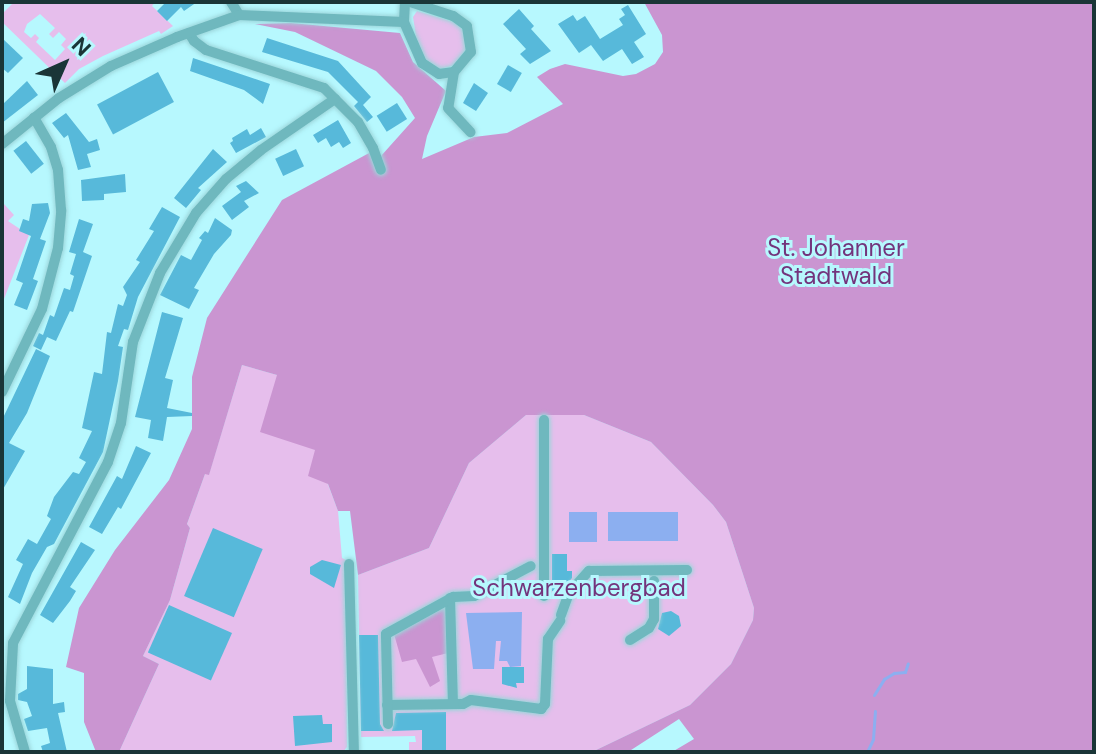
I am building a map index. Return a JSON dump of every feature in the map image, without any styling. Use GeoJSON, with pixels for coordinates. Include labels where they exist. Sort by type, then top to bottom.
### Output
{"type":"FeatureCollection","features":[{"type":"Feature","properties":{"kind":"street"},"geometry":{"type":"LineString","coordinates":[[231,2],[239,15]]}},
{"type":"Feature","properties":{"kind":"street"},"geometry":{"type":"LineString","coordinates":[[454,72],[433,72],[422,63],[404,22],[407,2],[453,16],[467,26],[471,52],[454,72],[448,108],[470,132]]}},
{"type":"Feature","properties":{"kind":"street"},"geometry":{"type":"LineString","coordinates":[[2,144],[77,85],[111,66],[239,15],[404,22]]}},
{"type":"Feature","properties":{"kind":"street"},"geometry":{"type":"LineString","coordinates":[[189,33],[206,50],[312,82],[335,99],[366,134],[381,170]]}},
{"type":"Feature","properties":{"kind":"street"},"geometry":{"type":"LineString","coordinates":[[25,752],[10,701],[13,643],[108,462],[121,423],[133,342],[160,273],[196,213],[226,179],[252,156],[335,99]]}},
{"type":"Feature","properties":{"kind":"street"},"geometry":{"type":"LineString","coordinates":[[2,392],[42,309],[58,248],[61,210],[58,170],[51,147],[34,118]]}},
{"type":"Feature","properties":{"kind":"street"},"geometry":{"type":"LineString","coordinates":[[544,420],[544,596]]}},
{"type":"Feature","properties":{"kind":"street"},"geometry":{"type":"LineString","coordinates":[[349,564],[354,752]]}},
{"type":"Feature","properties":{"kind":"street"},"geometry":{"type":"LineString","coordinates":[[388,724],[386,634],[450,598],[474,596],[531,566]]}},
{"type":"Feature","properties":{"kind":"street"},"geometry":{"type":"LineString","coordinates":[[387,705],[453,704],[471,700],[541,709],[545,704],[548,639],[569,593],[589,571],[687,570]]}},
{"type":"Feature","properties":{"kind":"street"},"geometry":{"type":"LineString","coordinates":[[630,640],[649,628],[654,619],[654,581]]}},
{"type":"Feature","properties":{"kind":"street"},"geometry":{"type":"LineString","coordinates":[[450,598],[453,704]]}},
{"type":"Feature","properties":{"kind":"green space"},"geometry":{"type":"Polygon","coordinates":[[[14,2],[155,2],[152,6],[173,26],[161,34],[159,31],[103,56],[79,69],[65,83],[2,22],[2,14],[14,2]],[[40,14],[27,24],[24,32],[31,38],[35,34],[39,38],[36,42],[55,60],[65,49],[61,45],[66,39],[59,32],[53,38],[49,34],[55,28],[40,14]]]}},
{"type":"Feature","properties":{"kind":"green space","name":"St. Johanner Stadtwald"},"geometry":{"type":"Polygon","coordinates":[[[644,2],[1094,2],[1094,752],[672,752],[694,739],[679,719],[628,752],[592,752],[690,705],[731,664],[753,620],[754,608],[726,522],[713,505],[651,442],[584,415],[526,415],[469,463],[429,548],[358,575],[350,511],[338,511],[328,484],[308,476],[315,450],[260,432],[277,375],[242,365],[209,475],[205,474],[187,524],[190,528],[170,600],[143,656],[159,664],[119,752],[96,752],[84,722],[84,673],[66,667],[79,608],[115,550],[169,480],[192,429],[192,377],[207,318],[282,200],[371,152],[381,156],[415,118],[402,97],[376,71],[295,32],[255,24],[291,23],[400,33],[413,62],[446,91],[427,136],[422,159],[474,137],[507,133],[563,104],[537,77],[550,69],[565,64],[623,76],[636,74],[655,64],[663,52],[662,35],[644,2]]]}},
{"type":"Feature","properties":{"kind":"green space"},"geometry":{"type":"Polygon","coordinates":[[[417,11],[454,22],[464,31],[466,49],[455,65],[440,69],[427,62],[417,43],[413,17],[417,11]]]}},
{"type":"Feature","properties":{"kind":"green space"},"geometry":{"type":"Polygon","coordinates":[[[4,204],[14,215],[8,221],[29,235],[2,304],[4,204]]]}},
{"type":"Feature","properties":{"kind":"green space"},"geometry":{"type":"Polygon","coordinates":[[[242,365],[277,375],[315,450],[338,511],[342,558],[346,560],[347,747],[343,752],[119,752],[159,664],[143,656],[170,600],[190,528],[187,524],[205,474],[209,474],[242,365]]]}},
{"type":"Feature","properties":{"kind":"green space","name":"Schwarzenbergbad"},"geometry":{"type":"Polygon","coordinates":[[[526,415],[584,415],[651,442],[713,505],[726,522],[754,608],[753,620],[731,664],[690,705],[592,752],[409,752],[409,742],[416,742],[415,736],[361,737],[358,575],[429,548],[469,463],[526,415]]]}},
{"type":"Feature","properties":{"kind":"green space"},"geometry":{"type":"Polygon","coordinates":[[[447,606],[448,653],[432,657],[440,681],[430,687],[416,659],[402,662],[394,634],[447,606]]]}},
{"type":"Feature","properties":{"kind":"water"},"geometry":{"type":"Polygon","coordinates":[[[569,512],[597,512],[597,542],[569,542],[569,512]]]}},
{"type":"Feature","properties":{"kind":"water"},"geometry":{"type":"Polygon","coordinates":[[[608,512],[678,512],[678,541],[608,541],[608,512]]]}},
{"type":"Feature","properties":{"kind":"water"},"geometry":{"type":"Polygon","coordinates":[[[522,612],[521,666],[510,667],[507,661],[499,661],[501,641],[496,641],[494,669],[473,669],[466,613],[522,612]]]}},
{"type":"Feature","properties":{"kind":"building"},"geometry":{"type":"Polygon","coordinates":[[[166,2],[197,2],[184,11],[181,7],[167,21],[157,11],[166,2]]]}},
{"type":"Feature","properties":{"kind":"building"},"geometry":{"type":"Polygon","coordinates":[[[628,5],[646,34],[634,42],[644,57],[632,64],[622,49],[603,61],[591,45],[579,53],[558,24],[573,15],[577,21],[585,16],[600,39],[623,25],[619,19],[625,15],[621,9],[628,5]]]}},
{"type":"Feature","properties":{"kind":"building"},"geometry":{"type":"Polygon","coordinates":[[[519,9],[534,26],[531,29],[551,51],[530,64],[520,54],[526,49],[503,24],[519,9]]]}},
{"type":"Feature","properties":{"kind":"building"},"geometry":{"type":"Polygon","coordinates":[[[2,38],[23,58],[8,73],[2,68],[2,38]]]}},
{"type":"Feature","properties":{"kind":"building"},"geometry":{"type":"Polygon","coordinates":[[[267,38],[338,61],[371,97],[363,105],[373,117],[367,122],[354,106],[358,102],[328,72],[262,52],[267,38]]]}},
{"type":"Feature","properties":{"kind":"building"},"geometry":{"type":"Polygon","coordinates":[[[193,58],[270,84],[263,104],[244,90],[190,71],[193,58]]]}},
{"type":"Feature","properties":{"kind":"building"},"geometry":{"type":"Polygon","coordinates":[[[508,65],[522,73],[511,92],[497,84],[508,65]]]}},
{"type":"Feature","properties":{"kind":"building"},"geometry":{"type":"Polygon","coordinates":[[[158,72],[174,102],[113,134],[97,104],[158,72]]]}},
{"type":"Feature","properties":{"kind":"building"},"geometry":{"type":"Polygon","coordinates":[[[27,81],[38,95],[2,123],[2,105],[27,81]]]}},
{"type":"Feature","properties":{"kind":"building"},"geometry":{"type":"Polygon","coordinates":[[[474,83],[488,93],[476,111],[463,103],[474,83]]]}},
{"type":"Feature","properties":{"kind":"building"},"geometry":{"type":"Polygon","coordinates":[[[397,103],[407,119],[387,132],[377,116],[397,103]]]}},
{"type":"Feature","properties":{"kind":"building"},"geometry":{"type":"Polygon","coordinates":[[[66,113],[89,142],[97,139],[100,150],[87,154],[91,167],[78,170],[68,135],[64,138],[52,123],[66,113]]]}},
{"type":"Feature","properties":{"kind":"building"},"geometry":{"type":"Polygon","coordinates":[[[338,120],[351,143],[343,148],[339,142],[331,147],[326,138],[318,143],[313,135],[338,120]]]}},
{"type":"Feature","properties":{"kind":"building"},"geometry":{"type":"Polygon","coordinates":[[[261,128],[266,137],[236,153],[230,143],[232,138],[247,129],[250,135],[261,128]]]}},
{"type":"Feature","properties":{"kind":"building"},"geometry":{"type":"Polygon","coordinates":[[[26,141],[44,164],[31,174],[13,151],[26,141]]]}},
{"type":"Feature","properties":{"kind":"building"},"geometry":{"type":"Polygon","coordinates":[[[213,149],[227,162],[198,188],[201,190],[186,208],[174,198],[213,149]]]}},
{"type":"Feature","properties":{"kind":"building"},"geometry":{"type":"Polygon","coordinates":[[[296,149],[304,166],[283,176],[275,159],[296,149]]]}},
{"type":"Feature","properties":{"kind":"building"},"geometry":{"type":"Polygon","coordinates":[[[125,174],[126,192],[104,194],[104,200],[82,201],[81,180],[125,174]]]}},
{"type":"Feature","properties":{"kind":"building"},"geometry":{"type":"Polygon","coordinates":[[[246,181],[259,193],[244,201],[249,207],[232,220],[222,206],[241,192],[236,186],[246,181]]]}},
{"type":"Feature","properties":{"kind":"building"},"geometry":{"type":"Polygon","coordinates":[[[48,203],[50,213],[40,239],[46,241],[33,279],[38,281],[27,310],[14,305],[23,283],[16,280],[31,236],[19,231],[23,219],[29,221],[32,204],[48,203]]]}},
{"type":"Feature","properties":{"kind":"building"},"geometry":{"type":"Polygon","coordinates":[[[162,207],[180,217],[138,297],[128,330],[124,329],[118,346],[123,347],[103,452],[54,544],[47,547],[32,573],[20,604],[8,597],[23,564],[16,560],[28,539],[37,544],[51,519],[47,516],[54,497],[73,472],[79,474],[86,462],[79,458],[92,431],[82,428],[94,372],[102,374],[107,332],[111,333],[118,304],[123,306],[127,295],[123,287],[140,262],[136,260],[154,231],[149,229],[162,207]]]}},
{"type":"Feature","properties":{"kind":"building"},"geometry":{"type":"Polygon","coordinates":[[[215,218],[232,230],[231,235],[214,254],[194,288],[199,290],[189,309],[160,295],[181,255],[191,260],[202,240],[199,238],[205,231],[208,233],[215,218]]]}},
{"type":"Feature","properties":{"kind":"building"},"geometry":{"type":"Polygon","coordinates":[[[79,219],[93,224],[83,252],[92,256],[73,312],[70,311],[56,341],[47,337],[41,350],[33,346],[39,333],[43,335],[50,315],[54,317],[64,288],[70,290],[74,276],[70,274],[76,254],[69,252],[79,219]]]}},
{"type":"Feature","properties":{"kind":"building"},"geometry":{"type":"Polygon","coordinates":[[[162,312],[183,318],[165,378],[173,380],[167,408],[192,413],[192,416],[167,417],[163,441],[148,438],[151,420],[135,417],[162,312]]]}},
{"type":"Feature","properties":{"kind":"building"},"geometry":{"type":"Polygon","coordinates":[[[36,349],[50,356],[27,413],[9,443],[25,451],[2,491],[2,420],[36,349]]]}},
{"type":"Feature","properties":{"kind":"building"},"geometry":{"type":"Polygon","coordinates":[[[136,446],[151,453],[121,509],[118,507],[102,534],[89,527],[117,476],[122,479],[136,446]]]}},
{"type":"Feature","properties":{"kind":"building"},"geometry":{"type":"Polygon","coordinates":[[[213,528],[263,549],[234,617],[184,596],[213,528]]]}},
{"type":"Feature","properties":{"kind":"building"},"geometry":{"type":"Polygon","coordinates":[[[81,542],[95,550],[70,587],[76,591],[53,623],[40,615],[81,542]]]}},
{"type":"Feature","properties":{"kind":"building"},"geometry":{"type":"Polygon","coordinates":[[[552,554],[567,554],[567,571],[572,571],[572,578],[561,591],[552,591],[552,554]]]}},
{"type":"Feature","properties":{"kind":"building"},"geometry":{"type":"Polygon","coordinates":[[[322,560],[341,565],[334,588],[310,574],[310,567],[322,560]]]}},
{"type":"Feature","properties":{"kind":"building"},"geometry":{"type":"Polygon","coordinates":[[[169,605],[232,633],[211,681],[148,653],[169,605]]]}},
{"type":"Feature","properties":{"kind":"building"},"geometry":{"type":"Polygon","coordinates":[[[671,611],[679,616],[681,626],[669,636],[658,629],[662,613],[671,611]]]}},
{"type":"Feature","properties":{"kind":"building"},"geometry":{"type":"Polygon","coordinates":[[[359,635],[378,635],[380,724],[384,731],[361,731],[359,635]]]}},
{"type":"Feature","properties":{"kind":"building"},"geometry":{"type":"Polygon","coordinates":[[[27,666],[53,669],[53,704],[64,702],[65,712],[58,713],[67,752],[43,752],[41,746],[50,743],[47,728],[28,731],[24,719],[32,716],[27,702],[18,700],[18,694],[27,689],[27,666]]]}},
{"type":"Feature","properties":{"kind":"building"},"geometry":{"type":"Polygon","coordinates":[[[502,667],[524,667],[524,683],[516,683],[517,688],[502,684],[502,667]]]}},
{"type":"Feature","properties":{"kind":"building"},"geometry":{"type":"Polygon","coordinates":[[[446,712],[446,752],[422,752],[422,730],[392,731],[396,713],[446,712]]]}},
{"type":"Feature","properties":{"kind":"building"},"geometry":{"type":"Polygon","coordinates":[[[322,715],[323,724],[332,724],[332,742],[295,746],[293,716],[322,715]]]}},
{"type":"Feature","properties":{"kind":"waterway"},"geometry":{"type":"LineString","coordinates":[[874,695],[884,679],[894,673],[905,672],[908,663]]}},
{"type":"Feature","properties":{"kind":"waterway"},"geometry":{"type":"LineString","coordinates":[[867,752],[873,739],[875,711]]}}]}
